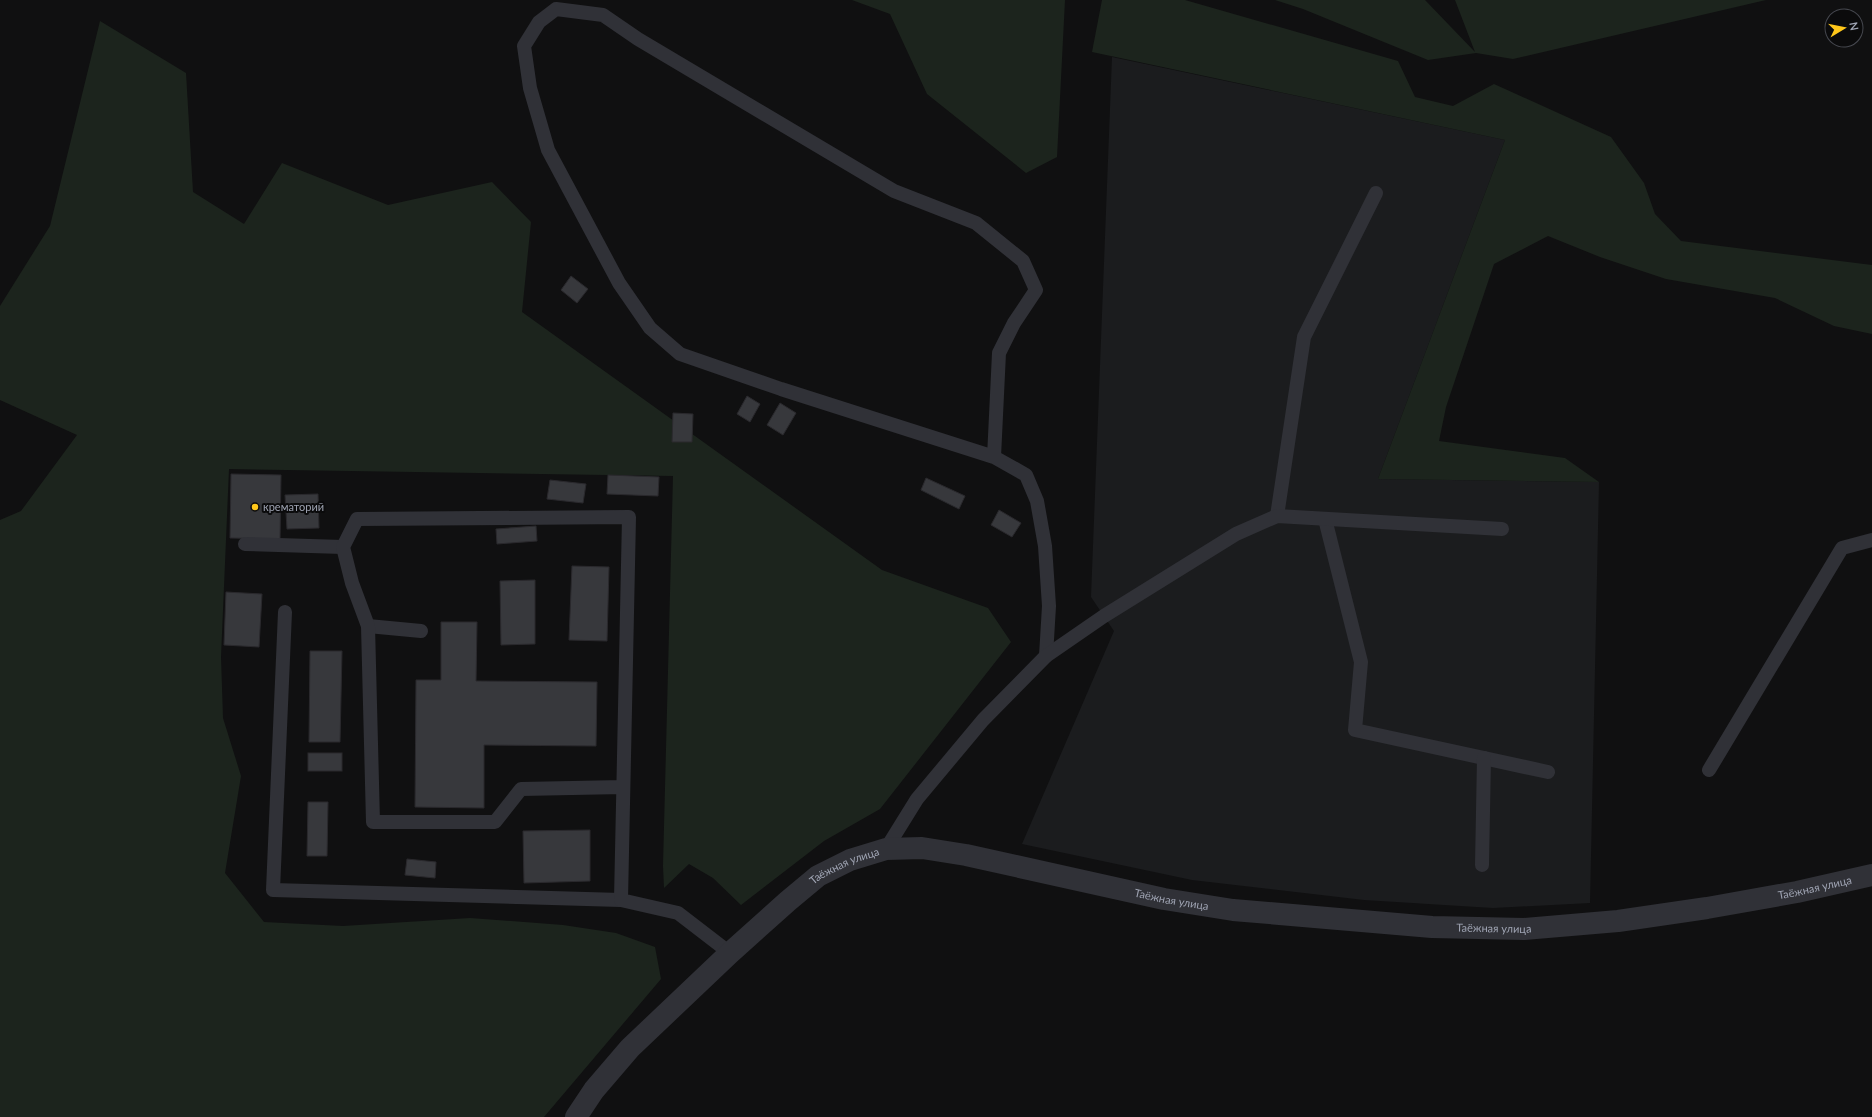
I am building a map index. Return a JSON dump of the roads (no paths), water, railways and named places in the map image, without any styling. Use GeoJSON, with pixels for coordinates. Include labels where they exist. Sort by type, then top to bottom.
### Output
{"type":"FeatureCollection","features":[{"type":"Feature","properties":{"kind":"street","name":"Таёжная улица"},"geometry":{"type":"LineString","coordinates":[[576,1117],[594,1090],[630,1048],[730,953],[818,876],[850,860],[886,849],[922,848],[966,855],[1164,899],[1233,910],[1432,927],[1524,928],[1618,921],[1707,908],[1790,893],[1872,875]]}},
{"type":"Feature","properties":{"kind":"lane"},"geometry":{"type":"LineString","coordinates":[[994,457],[999,353],[1014,323],[1036,290],[1023,261],[976,223],[894,190],[638,39],[602,15],[556,10],[539,22],[524,46],[530,88],[548,150],[619,283],[650,328],[680,354],[781,389],[994,457],[1026,475],[1037,501],[1045,546],[1049,606],[1046,656]]}},
{"type":"Feature","properties":{"kind":"lane"},"geometry":{"type":"LineString","coordinates":[[1278,516],[1304,337],[1376,194]]}},
{"type":"Feature","properties":{"kind":"lane"},"geometry":{"type":"LineString","coordinates":[[886,849],[917,799],[983,720],[1046,656],[1104,616],[1236,534],[1278,516],[1502,529]]}},
{"type":"Feature","properties":{"kind":"lane"},"geometry":{"type":"LineString","coordinates":[[621,900],[629,517],[357,519],[344,547],[352,583],[368,626],[373,822],[495,822],[521,789],[623,787]]}},
{"type":"Feature","properties":{"kind":"lane"},"geometry":{"type":"LineString","coordinates":[[1325,519],[1361,662],[1355,730],[1548,772]]}},
{"type":"Feature","properties":{"kind":"lane"},"geometry":{"type":"LineString","coordinates":[[1709,770],[1842,548],[1872,540]]}},
{"type":"Feature","properties":{"kind":"lane"},"geometry":{"type":"LineString","coordinates":[[245,544],[344,547]]}},
{"type":"Feature","properties":{"kind":"lane"},"geometry":{"type":"LineString","coordinates":[[285,612],[273,890],[621,900],[678,913],[730,953]]}},
{"type":"Feature","properties":{"kind":"lane"},"geometry":{"type":"LineString","coordinates":[[368,626],[421,631]]}},
{"type":"Feature","properties":{"kind":"lane"},"geometry":{"type":"LineString","coordinates":[[1482,865],[1484,758]]}},
{"type":"Feature","properties":{"kind":"place","name":"крематорий"},"geometry":{"type":"Point","coordinates":[255,507]}}]}
